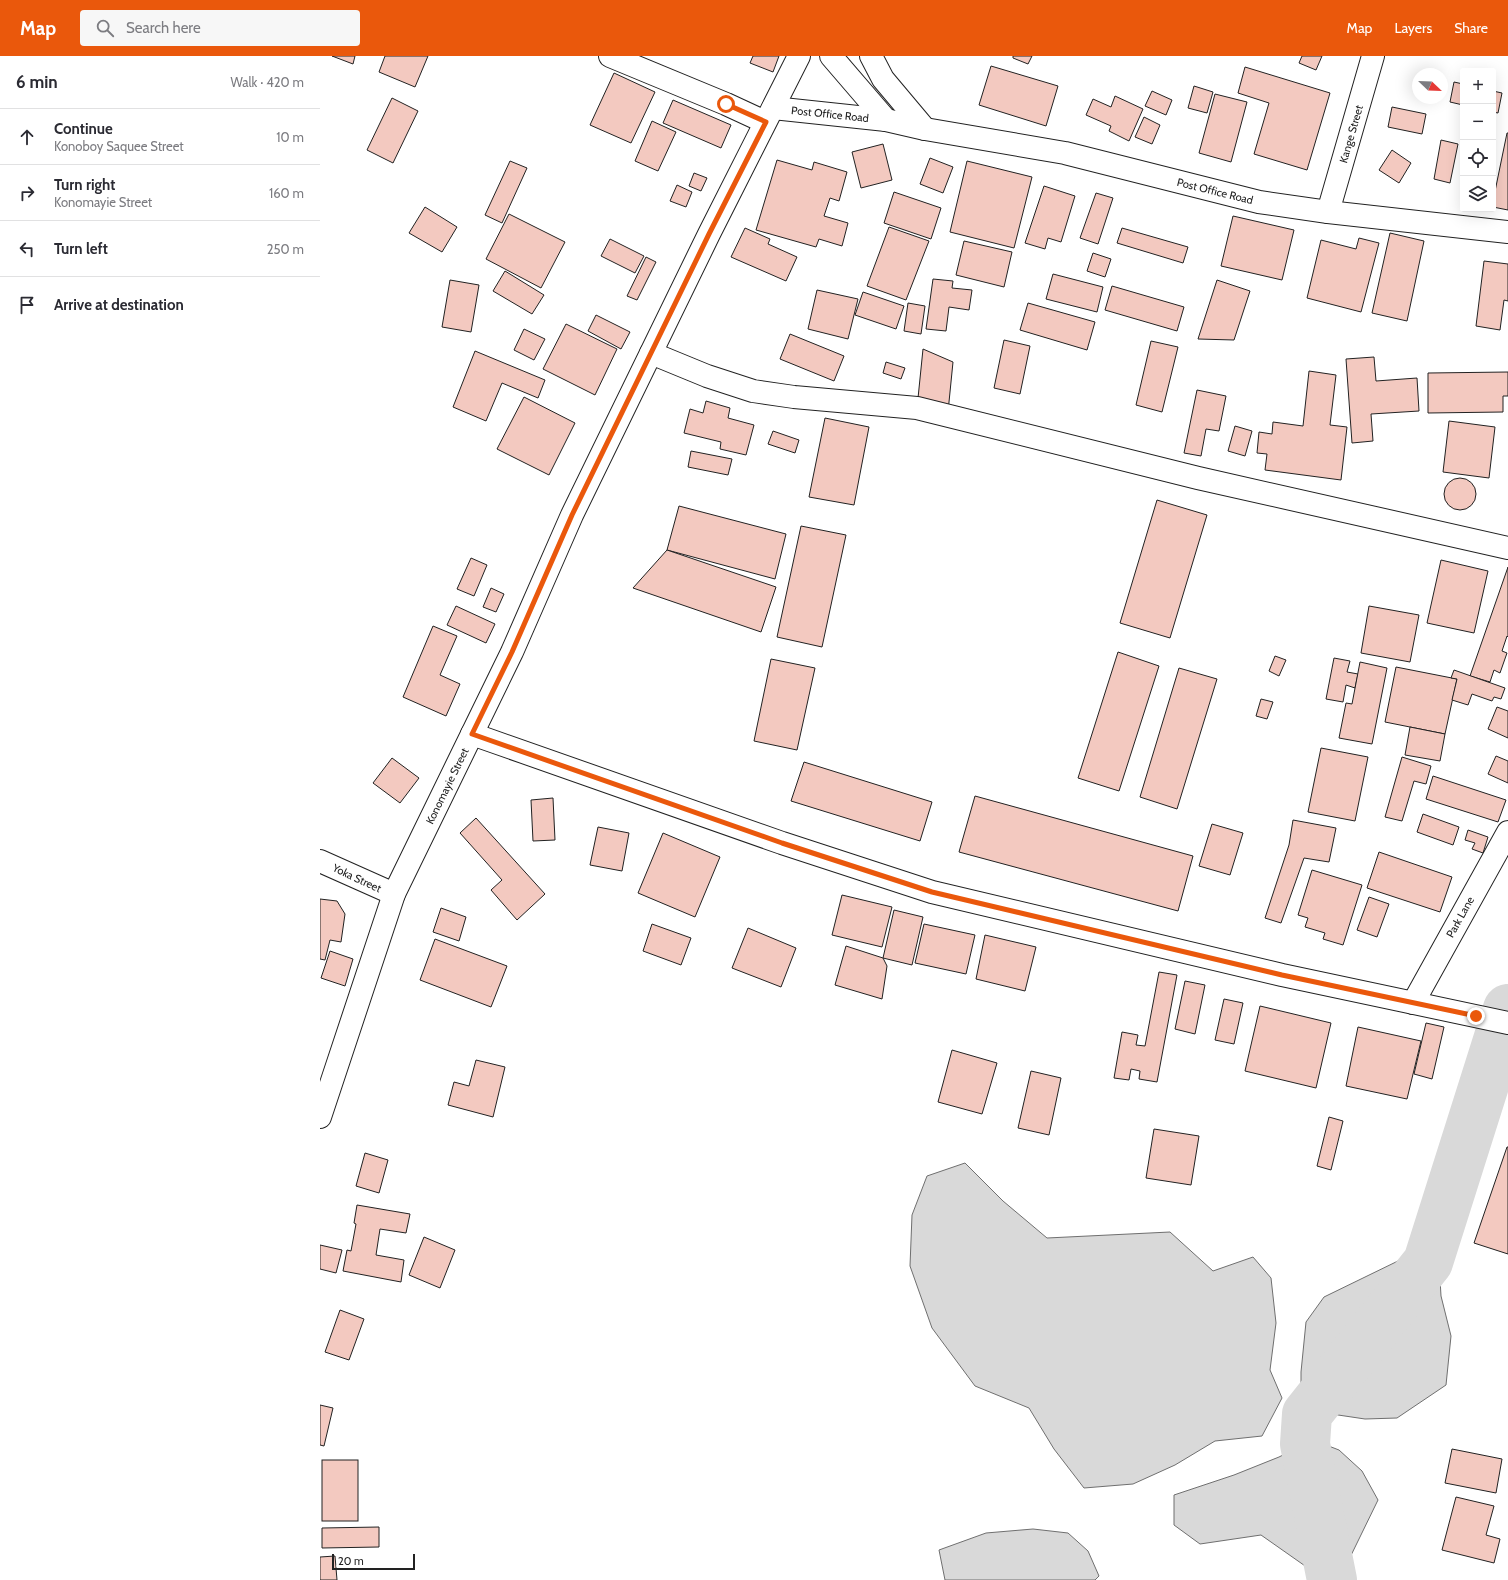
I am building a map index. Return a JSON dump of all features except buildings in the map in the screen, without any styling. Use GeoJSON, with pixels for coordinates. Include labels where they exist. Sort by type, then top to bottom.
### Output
{"type":"FeatureCollection","features":[{"type":"Feature","properties":{"kind":"street","name":"Post Office Road"},"geometry":{"type":"LineString","coordinates":[[610,56],[726,104],[769,115],[886,120],[925,129],[1065,153],[1259,202],[1328,212],[1508,232]]}},
{"type":"Feature","properties":{"kind":"street","name":"Konomayie Street"},"geometry":{"type":"LineString","coordinates":[[320,1117],[394,894],[512,652],[572,515],[709,234],[799,56]]}},
{"type":"Feature","properties":{"kind":"street","name":"Post Office Road"},"geometry":{"type":"LineString","coordinates":[[831,56],[886,120]]}},
{"type":"Feature","properties":{"kind":"street"},"geometry":{"type":"LineString","coordinates":[[871,56],[883,79],[925,129]]}},
{"type":"Feature","properties":{"kind":"street","name":"Kange Street"},"geometry":{"type":"LineString","coordinates":[[1328,212],[1373,56]]}},
{"type":"Feature","properties":{"kind":"street"},"geometry":{"type":"LineString","coordinates":[[652,353],[707,376],[753,391],[916,408],[1198,478],[1508,548]]}},
{"type":"Feature","properties":{"kind":"street"},"geometry":{"type":"LineString","coordinates":[[472,734],[782,843],[932,892],[1282,975],[1508,1023]]}},
{"type":"Feature","properties":{"kind":"street","name":"Park Lane"},"geometry":{"type":"LineString","coordinates":[[1413,1003],[1508,832]]}},
{"type":"Feature","properties":{"kind":"street","name":"Yoka Street"},"geometry":{"type":"LineString","coordinates":[[320,861],[394,894]]}},
{"type":"Feature","properties":{"kind":"shaded area"},"geometry":{"type":"Polygon","coordinates":[[[965,1163],[1003,1201],[1047,1238],[1170,1232],[1213,1271],[1253,1257],[1271,1278],[1276,1323],[1270,1370],[1282,1398],[1262,1436],[1215,1441],[1175,1465],[1133,1484],[1084,1488],[1054,1449],[1029,1408],[975,1386],[932,1328],[910,1266],[912,1215],[927,1176],[965,1163]]]}},
{"type":"Feature","properties":{"kind":"shaded area"},"geometry":{"type":"Polygon","coordinates":[[[1400,1260],[1439,1262],[1441,1296],[1451,1336],[1446,1385],[1397,1418],[1365,1419],[1318,1412],[1301,1415],[1301,1372],[1306,1322],[1324,1297],[1400,1260]]]}},
{"type":"Feature","properties":{"kind":"shaded area"},"geometry":{"type":"Polygon","coordinates":[[[1313,1440],[1339,1450],[1362,1471],[1378,1500],[1339,1580],[1322,1580],[1308,1568],[1261,1535],[1200,1544],[1174,1525],[1174,1495],[1234,1475],[1279,1457],[1313,1440]]]}},
{"type":"Feature","properties":{"kind":"shaded area"},"geometry":{"type":"Polygon","coordinates":[[[1033,1529],[1068,1533],[1088,1551],[1099,1576],[1095,1580],[945,1580],[939,1550],[986,1533],[1033,1529]]]}},
{"type":"Feature","properties":{"kind":"waterway"},"geometry":{"type":"LineString","coordinates":[[1332,1580],[1305,1444],[1307,1414],[1428,1262],[1508,1009]]}},
{"type":"Feature","properties":{"kind":"route"},"geometry":{"type":"LineString","coordinates":[[726,104],[766,122],[709,234],[572,515],[512,652],[472,734],[782,843],[932,892],[1282,975],[1476,1016]]}}]}
